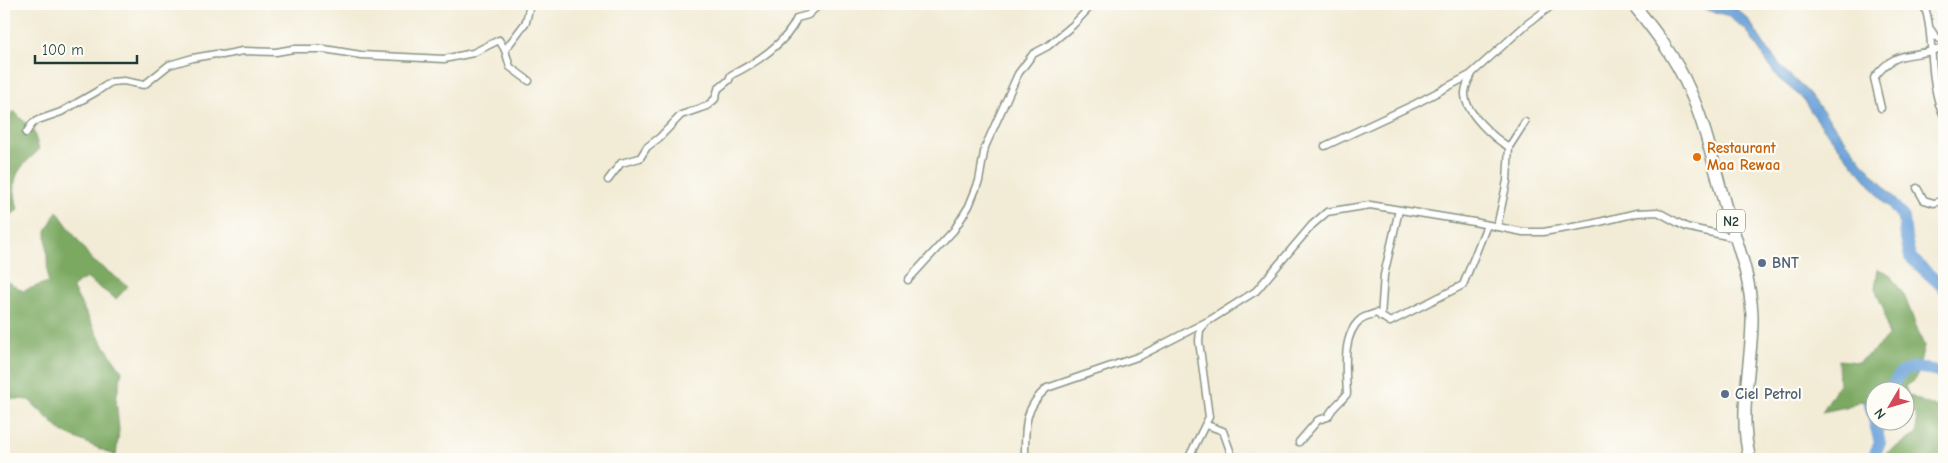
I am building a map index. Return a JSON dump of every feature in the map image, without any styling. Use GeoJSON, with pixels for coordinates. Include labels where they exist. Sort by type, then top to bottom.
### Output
{"type":"FeatureCollection","features":[{"type":"Feature","properties":{"kind":"highway","name":"N2"},"geometry":{"type":"LineString","coordinates":[[1633,4],[1659,36],[1674,59],[1690,90],[1745,264],[1751,297],[1745,420],[1750,459]]}},
{"type":"Feature","properties":{"kind":"street"},"geometry":{"type":"LineString","coordinates":[[505,50],[526,22],[530,4]]}},
{"type":"Feature","properties":{"kind":"street"},"geometry":{"type":"LineString","coordinates":[[608,180],[621,163],[640,158],[647,147],[659,138],[681,115],[707,106],[715,99],[718,89],[729,80],[731,75],[754,64],[792,29],[797,18],[808,15],[820,4]]}},
{"type":"Feature","properties":{"kind":"street"},"geometry":{"type":"LineString","coordinates":[[908,280],[954,230],[969,206],[979,181],[985,147],[1018,74],[1033,54],[1048,46],[1073,25],[1090,7],[1097,4]]}},
{"type":"Feature","properties":{"kind":"street"},"geometry":{"type":"LineString","coordinates":[[1325,146],[1415,104],[1472,73],[1527,24],[1554,4]]}},
{"type":"Feature","properties":{"kind":"street"},"geometry":{"type":"LineString","coordinates":[[1924,4],[1929,17],[1931,52],[1939,105],[1944,116]]}},
{"type":"Feature","properties":{"kind":"street"},"geometry":{"type":"LineString","coordinates":[[1930,29],[1935,36],[1944,42]]}},
{"type":"Feature","properties":{"kind":"street"},"geometry":{"type":"LineString","coordinates":[[26,133],[32,124],[38,120],[61,112],[111,82],[124,81],[144,85],[169,65],[193,58],[243,51],[276,52],[293,49],[324,49],[361,56],[444,59],[473,53],[498,40],[505,50],[510,67],[529,81]]}},
{"type":"Feature","properties":{"kind":"street"},"geometry":{"type":"LineString","coordinates":[[1881,108],[1874,78],[1883,66],[1899,56],[1931,52],[1944,47]]}},
{"type":"Feature","properties":{"kind":"street"},"geometry":{"type":"LineString","coordinates":[[1472,73],[1464,95],[1468,105],[1494,138],[1509,148]]}},
{"type":"Feature","properties":{"kind":"street"},"geometry":{"type":"LineString","coordinates":[[1939,105],[1944,92]]}},
{"type":"Feature","properties":{"kind":"street"},"geometry":{"type":"LineString","coordinates":[[1497,227],[1507,181],[1509,148],[1526,122]]}},
{"type":"Feature","properties":{"kind":"street"},"geometry":{"type":"LineString","coordinates":[[1917,188],[1924,200],[1934,203],[1944,200]]}},
{"type":"Feature","properties":{"kind":"street"},"geometry":{"type":"LineString","coordinates":[[1025,455],[1025,431],[1028,412],[1036,398],[1047,388],[1140,356],[1210,320],[1256,290],[1312,226],[1327,212],[1370,205],[1487,224],[1522,232],[1543,232],[1637,214],[1658,212],[1686,227],[1736,238]]}},
{"type":"Feature","properties":{"kind":"street"},"geometry":{"type":"LineString","coordinates":[[1381,316],[1384,275],[1399,210]]}},
{"type":"Feature","properties":{"kind":"street"},"geometry":{"type":"LineString","coordinates":[[1299,442],[1318,420],[1328,417],[1331,408],[1340,403],[1347,394],[1346,351],[1352,330],[1362,319],[1376,313],[1390,322],[1463,285],[1487,224]]}},
{"type":"Feature","properties":{"kind":"street"},"geometry":{"type":"LineString","coordinates":[[1188,459],[1209,417],[1199,341],[1200,330],[1210,320]]}},
{"type":"Feature","properties":{"kind":"street"},"geometry":{"type":"LineString","coordinates":[[1207,424],[1222,431],[1233,459]]}},
{"type":"Feature","properties":{"kind":"green space"},"geometry":{"type":"Polygon","coordinates":[[[14,111],[34,132],[39,150],[24,164],[16,176],[15,190],[18,210],[4,220],[4,121],[14,111]]]}},
{"type":"Feature","properties":{"kind":"green space"},"geometry":{"type":"Polygon","coordinates":[[[57,211],[92,260],[128,286],[116,299],[86,278],[72,287],[101,341],[122,371],[116,399],[119,430],[116,456],[62,432],[29,400],[4,398],[4,280],[23,291],[48,282],[46,231],[57,211]]]}},
{"type":"Feature","properties":{"kind":"green space"},"geometry":{"type":"Polygon","coordinates":[[[1878,269],[1889,274],[1904,295],[1924,346],[1916,379],[1866,380],[1866,403],[1860,401],[1846,407],[1822,412],[1839,384],[1838,360],[1858,362],[1873,351],[1888,336],[1884,310],[1875,289],[1878,269]]]}},
{"type":"Feature","properties":{"kind":"green space"},"geometry":{"type":"Polygon","coordinates":[[[1916,399],[1944,411],[1944,459],[1880,459],[1883,455],[1917,434],[1916,399]]]}},
{"type":"Feature","properties":{"kind":"water"},"geometry":{"type":"Polygon","coordinates":[[[1691,4],[1731,4],[1748,19],[1768,50],[1786,72],[1807,91],[1861,160],[1895,199],[1909,220],[1898,223],[1897,213],[1884,203],[1823,128],[1801,97],[1777,77],[1746,30],[1726,15],[1695,7],[1691,4]]]}},
{"type":"Feature","properties":{"kind":"waterway"},"geometry":{"type":"LineString","coordinates":[[1895,207],[1904,218],[1910,257],[1944,288]]}},
{"type":"Feature","properties":{"kind":"waterway"},"geometry":{"type":"LineString","coordinates":[[1896,380],[1904,371],[1914,368],[1944,373]]}},
{"type":"Feature","properties":{"kind":"waterway"},"geometry":{"type":"LineString","coordinates":[[1872,459],[1880,443],[1877,430]]}},
{"type":"Feature","properties":{"kind":"place","name":"Restaurant Maa Rewaa"},"geometry":{"type":"Point","coordinates":[1697,157]}},
{"type":"Feature","properties":{"kind":"place","name":"BNT"},"geometry":{"type":"Point","coordinates":[1762,263]}},
{"type":"Feature","properties":{"kind":"place","name":"Ciel Petrol"},"geometry":{"type":"Point","coordinates":[1725,394]}}]}
